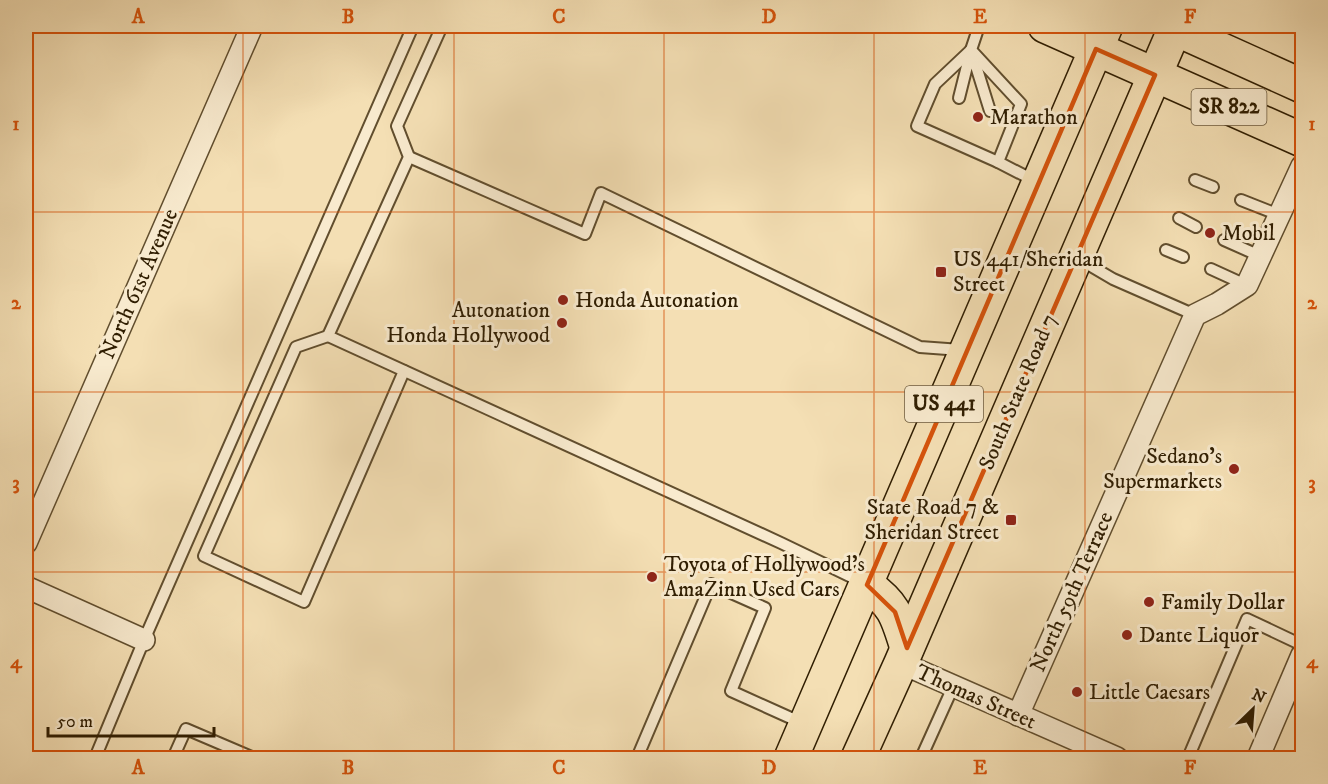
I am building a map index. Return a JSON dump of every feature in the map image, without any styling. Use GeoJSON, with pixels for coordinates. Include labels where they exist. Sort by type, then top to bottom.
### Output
{"type":"FeatureCollection","features":[{"type":"Feature","properties":{"kind":"main road"},"geometry":{"type":"LineString","coordinates":[[1045,26],[1101,37]]}},
{"type":"Feature","properties":{"kind":"main road","name":"SR 822"},"geometry":{"type":"LineString","coordinates":[[1173,26],[1302,86]]}},
{"type":"Feature","properties":{"kind":"main road","name":"South State Road 7"},"geometry":{"type":"LineString","coordinates":[[858,759],[1155,75],[1173,26]]}},
{"type":"Feature","properties":{"kind":"main road","name":"SR 822"},"geometry":{"type":"LineString","coordinates":[[1101,37],[1155,75],[1302,140]]}},
{"type":"Feature","properties":{"kind":"main road","name":"US 441"},"geometry":{"type":"LineString","coordinates":[[791,759],[1101,37]]}},
{"type":"Feature","properties":{"kind":"main road"},"geometry":{"type":"LineString","coordinates":[[867,585],[884,597],[895,612],[904,656]]}},
{"type":"Feature","properties":{"kind":"street","name":"North 61st Avenue"},"geometry":{"type":"LineString","coordinates":[[26,543],[252,26]]}},
{"type":"Feature","properties":{"kind":"street"},"geometry":{"type":"LineString","coordinates":[[1196,315],[1247,285],[1302,166]]}},
{"type":"Feature","properties":{"kind":"street","name":"North 59th Terrace"},"geometry":{"type":"LineString","coordinates":[[1018,715],[1196,315]]}},
{"type":"Feature","properties":{"kind":"street"},"geometry":{"type":"LineString","coordinates":[[26,587],[144,640]]}},
{"type":"Feature","properties":{"kind":"street"},"geometry":{"type":"LineString","coordinates":[[1258,759],[1302,655]]}},
{"type":"Feature","properties":{"kind":"street","name":"Thomas Street"},"geometry":{"type":"LineString","coordinates":[[904,656],[953,687],[1117,759]]}},
{"type":"Feature","properties":{"kind":"lane"},"geometry":{"type":"LineString","coordinates":[[95,759],[144,640],[413,26]]}},
{"type":"Feature","properties":{"kind":"lane"},"geometry":{"type":"LineString","coordinates":[[442,26],[397,126],[409,157],[585,234],[601,193],[920,347],[967,351]]}},
{"type":"Feature","properties":{"kind":"lane"},"geometry":{"type":"LineString","coordinates":[[959,98],[979,26]]}},
{"type":"Feature","properties":{"kind":"lane"},"geometry":{"type":"LineString","coordinates":[[972,50],[990,111]]}},
{"type":"Feature","properties":{"kind":"lane"},"geometry":{"type":"LineString","coordinates":[[972,50],[935,84],[918,126],[945,133],[978,147],[998,162],[1038,183]]}},
{"type":"Feature","properties":{"kind":"lane"},"geometry":{"type":"LineString","coordinates":[[972,50],[1021,104],[998,162]]}},
{"type":"Feature","properties":{"kind":"lane"},"geometry":{"type":"LineString","coordinates":[[328,336],[409,157]]}},
{"type":"Feature","properties":{"kind":"lane"},"geometry":{"type":"LineString","coordinates":[[1195,180],[1213,187]]}},
{"type":"Feature","properties":{"kind":"lane"},"geometry":{"type":"LineString","coordinates":[[1241,200],[1279,215]]}},
{"type":"Feature","properties":{"kind":"lane"},"geometry":{"type":"LineString","coordinates":[[1179,218],[1196,227]]}},
{"type":"Feature","properties":{"kind":"lane"},"geometry":{"type":"LineString","coordinates":[[1224,240],[1260,256]]}},
{"type":"Feature","properties":{"kind":"lane"},"geometry":{"type":"LineString","coordinates":[[1166,250],[1183,257]]}},
{"type":"Feature","properties":{"kind":"lane"},"geometry":{"type":"LineString","coordinates":[[1076,257],[1113,279],[1196,315]]}},
{"type":"Feature","properties":{"kind":"lane"},"geometry":{"type":"LineString","coordinates":[[1211,269],[1247,285]]}},
{"type":"Feature","properties":{"kind":"lane"},"geometry":{"type":"LineString","coordinates":[[404,371],[304,602],[204,556],[296,347],[328,336],[781,543],[867,585]]}},
{"type":"Feature","properties":{"kind":"lane"},"geometry":{"type":"LineString","coordinates":[[637,759],[711,584],[765,608],[731,691],[806,725]]}},
{"type":"Feature","properties":{"kind":"lane"},"geometry":{"type":"LineString","coordinates":[[1188,759],[1247,619],[1302,645]]}},
{"type":"Feature","properties":{"kind":"lane"},"geometry":{"type":"LineString","coordinates":[[921,759],[953,687]]}},
{"type":"Feature","properties":{"kind":"lane"},"geometry":{"type":"LineString","coordinates":[[173,759],[186,729],[254,759]]}},
{"type":"Feature","properties":{"kind":"highlighted area"},"geometry":{"type":"Polygon","coordinates":[[[1096,49],[1155,75],[907,648],[895,612],[867,585],[1096,49]]]}},
{"type":"Feature","properties":{"kind":"place","name":"Marathon"},"geometry":{"type":"Point","coordinates":[978,117]}},
{"type":"Feature","properties":{"kind":"place","name":"Mobil"},"geometry":{"type":"Point","coordinates":[1210,233]}},
{"type":"Feature","properties":{"kind":"place","name":"US 441/Sheridan Street"},"geometry":{"type":"Point","coordinates":[941,272]}},
{"type":"Feature","properties":{"kind":"place","name":"Honda Autonation"},"geometry":{"type":"Point","coordinates":[563,300]}},
{"type":"Feature","properties":{"kind":"place","name":"Autonation Honda Hollywood"},"geometry":{"type":"Point","coordinates":[562,323]}},
{"type":"Feature","properties":{"kind":"place","name":"Sedano's Supermarkets"},"geometry":{"type":"Point","coordinates":[1234,469]}},
{"type":"Feature","properties":{"kind":"place","name":"State Road 7 & Sheridan Street"},"geometry":{"type":"Point","coordinates":[1011,520]}},
{"type":"Feature","properties":{"kind":"place","name":"Toyota of Hollywood's AmaZinn Used Cars"},"geometry":{"type":"Point","coordinates":[652,577]}},
{"type":"Feature","properties":{"kind":"place","name":"Family Dollar"},"geometry":{"type":"Point","coordinates":[1149,602]}},
{"type":"Feature","properties":{"kind":"place","name":"Dante Liquor"},"geometry":{"type":"Point","coordinates":[1127,635]}},
{"type":"Feature","properties":{"kind":"place","name":"Little Caesars"},"geometry":{"type":"Point","coordinates":[1077,692]}}]}
